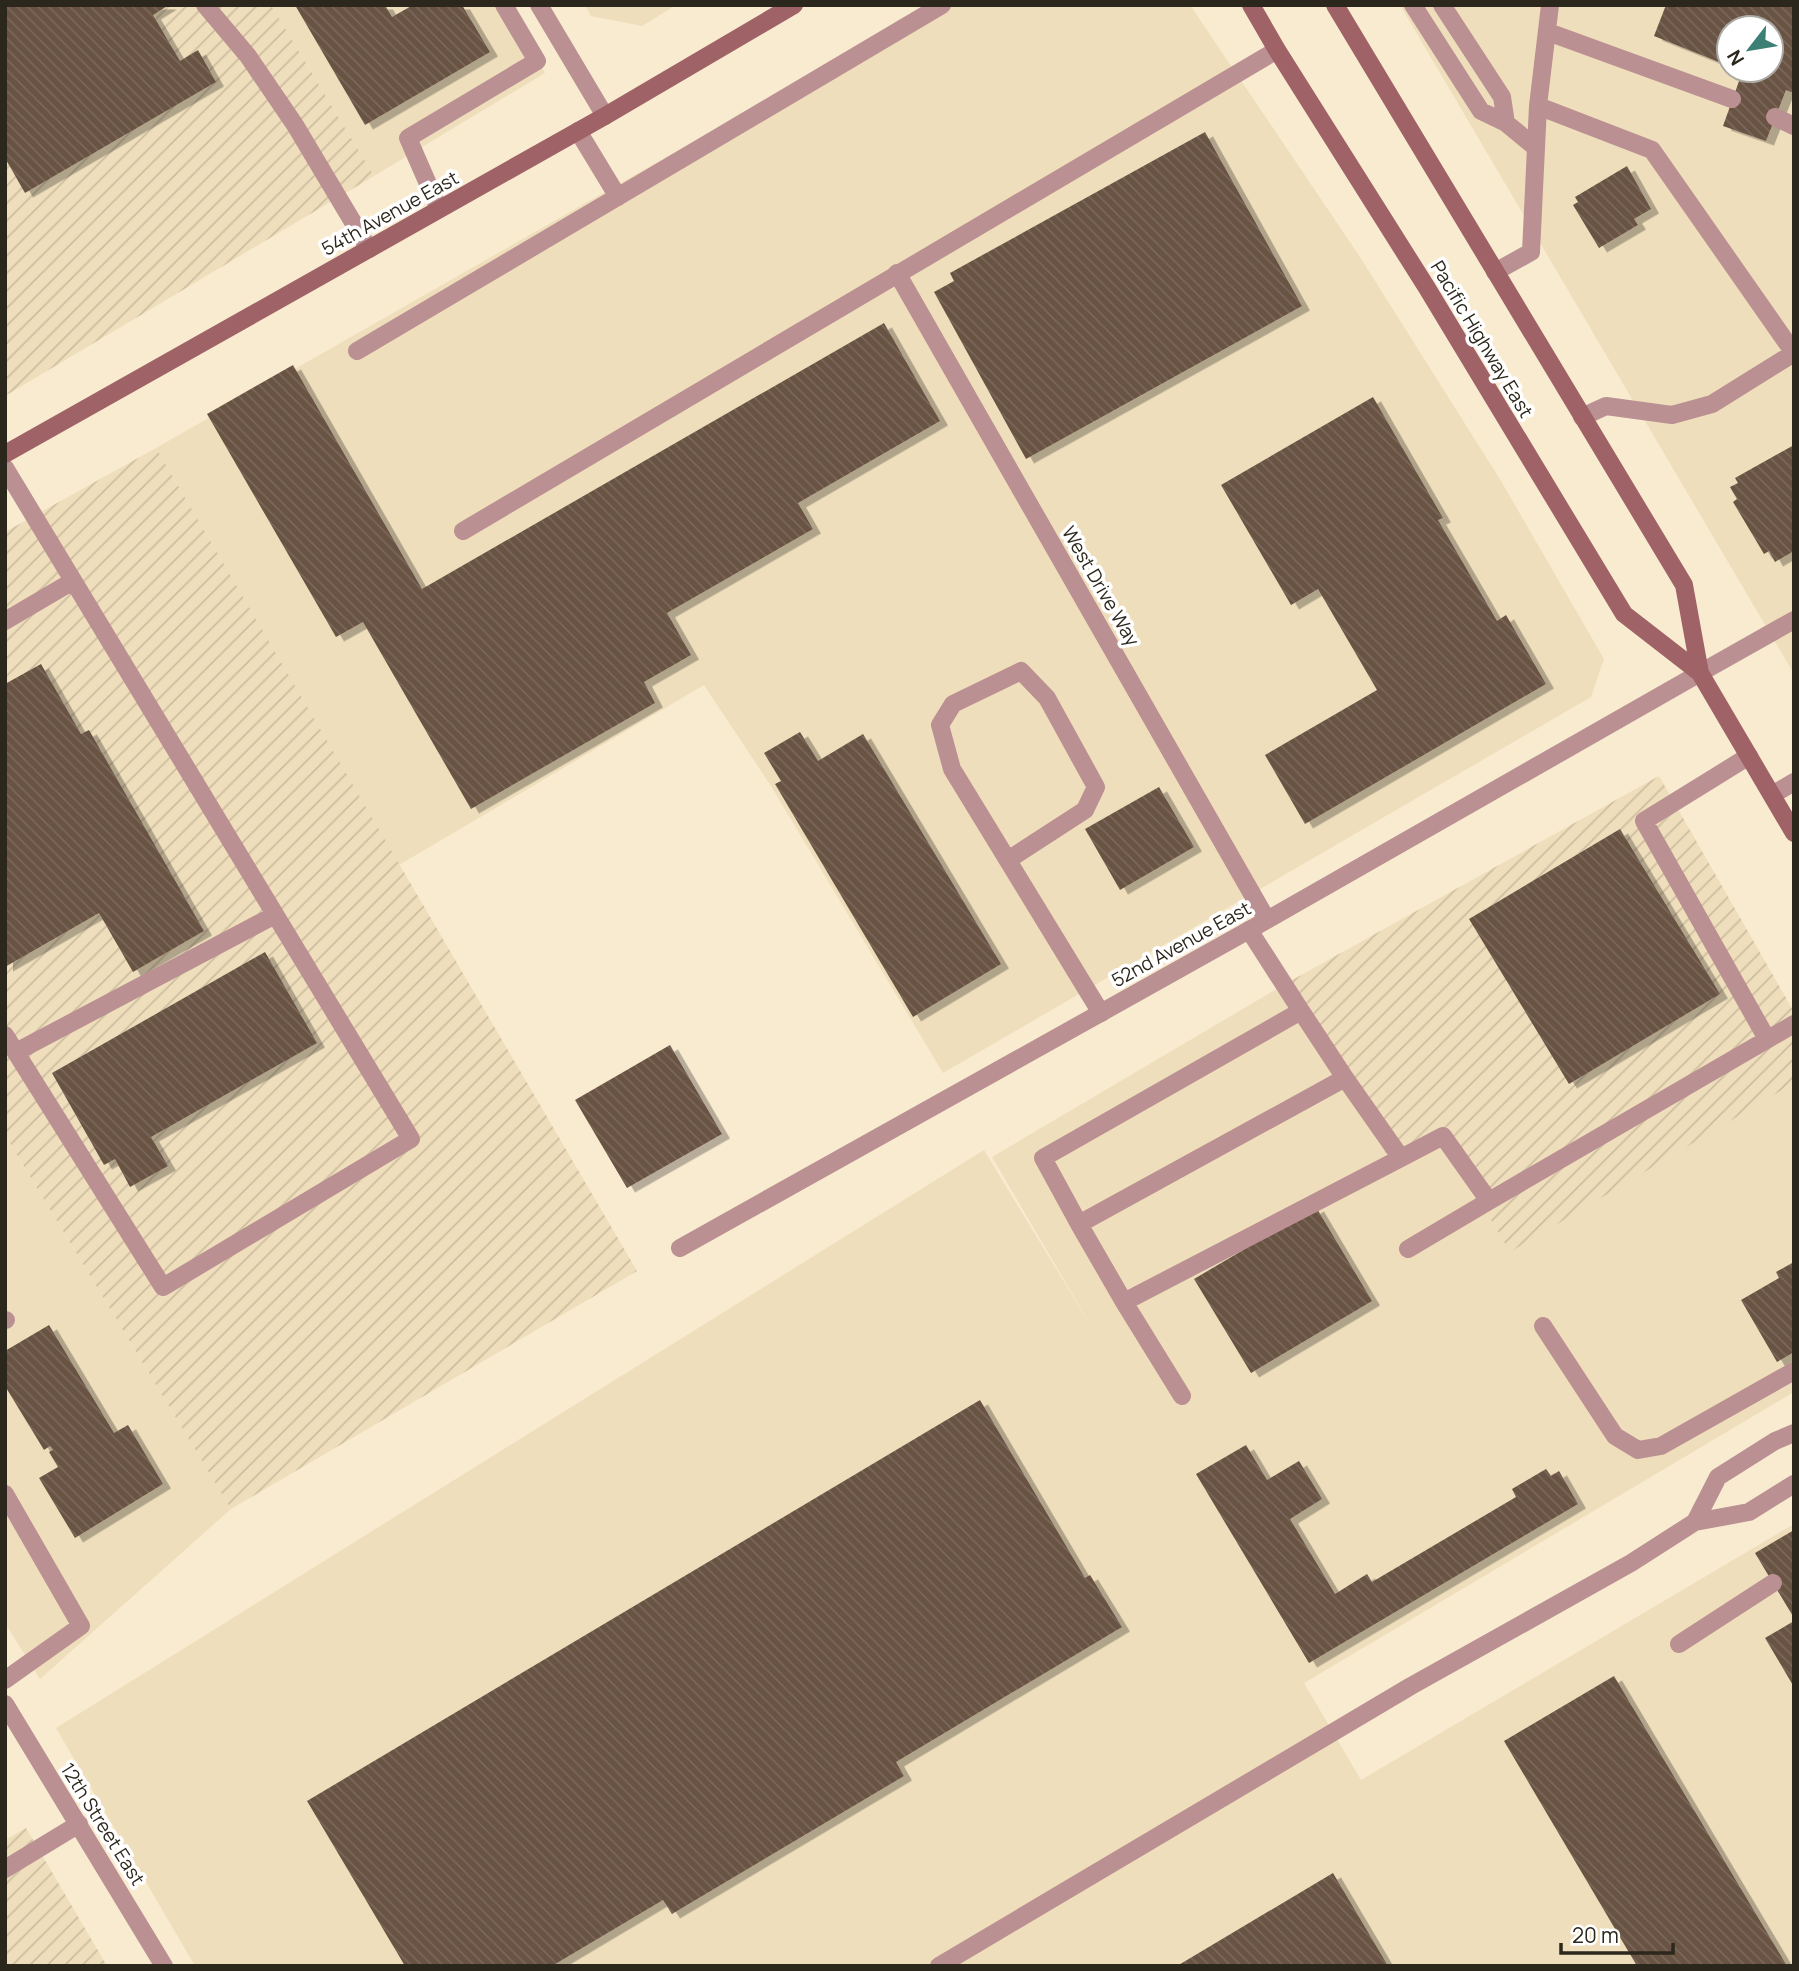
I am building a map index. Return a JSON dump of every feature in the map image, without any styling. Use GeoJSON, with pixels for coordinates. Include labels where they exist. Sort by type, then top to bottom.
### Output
{"type":"FeatureCollection","features":[{"type":"Feature","properties":{"kind":"main road","name":"54th Avenue East"},"geometry":{"type":"LineString","coordinates":[[5,454],[605,116],[794,5]]}},
{"type":"Feature","properties":{"kind":"main road","name":"Pacific Highway East"},"geometry":{"type":"LineString","coordinates":[[1251,5],[1420,276],[1625,614],[1700,673]]}},
{"type":"Feature","properties":{"kind":"main road","name":"Pacific Highway East"},"geometry":{"type":"LineString","coordinates":[[1335,5],[1684,585],[1700,673],[1794,833]]}},
{"type":"Feature","properties":{"kind":"street"},"geometry":{"type":"LineString","coordinates":[[205,5],[248,56],[295,125],[369,249]]}},
{"type":"Feature","properties":{"kind":"street"},"geometry":{"type":"LineString","coordinates":[[439,209],[408,138],[537,61],[504,5]]}},
{"type":"Feature","properties":{"kind":"street"},"geometry":{"type":"LineString","coordinates":[[539,5],[605,116]]}},
{"type":"Feature","properties":{"kind":"street"},"geometry":{"type":"LineString","coordinates":[[357,351],[942,5]]}},
{"type":"Feature","properties":{"kind":"street"},"geometry":{"type":"LineString","coordinates":[[1413,5],[1480,111],[1506,123],[1535,147]]}},
{"type":"Feature","properties":{"kind":"street"},"geometry":{"type":"LineString","coordinates":[[1442,5],[1502,97],[1506,123]]}},
{"type":"Feature","properties":{"kind":"street"},"geometry":{"type":"LineString","coordinates":[[1495,272],[1531,252],[1538,106],[1550,5]]}},
{"type":"Feature","properties":{"kind":"street"},"geometry":{"type":"LineString","coordinates":[[1548,32],[1732,99]]}},
{"type":"Feature","properties":{"kind":"street"},"geometry":{"type":"LineString","coordinates":[[463,531],[1277,50]]}},
{"type":"Feature","properties":{"kind":"street"},"geometry":{"type":"LineString","coordinates":[[1538,106],[1652,150],[1794,353],[1712,404],[1672,415],[1606,406],[1582,417]]}},
{"type":"Feature","properties":{"kind":"street"},"geometry":{"type":"LineString","coordinates":[[1775,117],[1794,126]]}},
{"type":"Feature","properties":{"kind":"street"},"geometry":{"type":"LineString","coordinates":[[578,131],[618,197]]}},
{"type":"Feature","properties":{"kind":"street","name":"West Drive Way"},"geometry":{"type":"LineString","coordinates":[[897,274],[1267,920]]}},
{"type":"Feature","properties":{"kind":"street"},"geometry":{"type":"LineString","coordinates":[[5,468],[411,1139],[163,1286],[5,1035]]}},
{"type":"Feature","properties":{"kind":"street"},"geometry":{"type":"LineString","coordinates":[[5,621],[73,581]]}},
{"type":"Feature","properties":{"kind":"street","name":"52nd Avenue East"},"geometry":{"type":"LineString","coordinates":[[680,1248],[1267,920],[1794,620]]}},
{"type":"Feature","properties":{"kind":"street"},"geometry":{"type":"LineString","coordinates":[[1008,860],[1086,810],[1096,786],[1047,698],[1021,671],[953,704],[940,725],[952,769],[1101,1013]]}},
{"type":"Feature","properties":{"kind":"street"},"geometry":{"type":"LineString","coordinates":[[1749,756],[1644,821],[1768,1039]]}},
{"type":"Feature","properties":{"kind":"street"},"geometry":{"type":"LineString","coordinates":[[1772,795],[1794,782]]}},
{"type":"Feature","properties":{"kind":"street"},"geometry":{"type":"LineString","coordinates":[[16,1052],[275,915]]}},
{"type":"Feature","properties":{"kind":"street"},"geometry":{"type":"LineString","coordinates":[[1249,930],[1345,1078],[1401,1158]]}},
{"type":"Feature","properties":{"kind":"street"},"geometry":{"type":"LineString","coordinates":[[1182,1396],[1124,1302],[1043,1158],[1301,1011]]}},
{"type":"Feature","properties":{"kind":"street"},"geometry":{"type":"LineString","coordinates":[[1408,1249],[1794,1024]]}},
{"type":"Feature","properties":{"kind":"street"},"geometry":{"type":"LineString","coordinates":[[1079,1224],[1345,1078]]}},
{"type":"Feature","properties":{"kind":"street"},"geometry":{"type":"LineString","coordinates":[[1124,1302],[1443,1136],[1489,1201]]}},
{"type":"Feature","properties":{"kind":"street"},"geometry":{"type":"LineString","coordinates":[[1543,1326],[1615,1436],[1638,1450],[1661,1446],[1794,1371]]}},
{"type":"Feature","properties":{"kind":"street"},"geometry":{"type":"LineString","coordinates":[[1695,1522],[1718,1477],[1774,1441],[1794,1433]]}},
{"type":"Feature","properties":{"kind":"street"},"geometry":{"type":"LineString","coordinates":[[939,1966],[1400,1693],[1619,1570],[1695,1522],[1749,1512],[1794,1484]]}},
{"type":"Feature","properties":{"kind":"street"},"geometry":{"type":"LineString","coordinates":[[5,1494],[81,1626],[5,1680]]}},
{"type":"Feature","properties":{"kind":"street"},"geometry":{"type":"LineString","coordinates":[[1679,1644],[1773,1583]]}},
{"type":"Feature","properties":{"kind":"street","name":"12th Street East"},"geometry":{"type":"LineString","coordinates":[[5,1704],[164,1966]]}},
{"type":"Feature","properties":{"kind":"street"},"geometry":{"type":"LineString","coordinates":[[5,1868],[79,1824]]}},
{"type":"Feature","properties":{"kind":"shaded area"},"geometry":{"type":"Polygon","coordinates":[[[5,5],[271,5],[374,176],[5,396],[5,5]]]}},
{"type":"Feature","properties":{"kind":"shaded area"},"geometry":{"type":"Polygon","coordinates":[[[271,5],[504,5],[545,73],[374,176],[271,5]]]}},
{"type":"Feature","properties":{"kind":"shaded area"},"geometry":{"type":"Polygon","coordinates":[[[585,5],[676,5],[642,26],[591,16],[585,5]]]}},
{"type":"Feature","properties":{"kind":"shaded area"},"geometry":{"type":"Polygon","coordinates":[[[933,5],[1190,5],[1360,257],[1501,481],[1604,659],[1591,697],[943,1073],[771,786],[704,685],[399,865],[156,448],[933,5]]]}},
{"type":"Feature","properties":{"kind":"shaded area"},"geometry":{"type":"Polygon","coordinates":[[[1400,5],[1794,5],[1794,674],[1400,5]]]}},
{"type":"Feature","properties":{"kind":"shaded area"},"geometry":{"type":"Polygon","coordinates":[[[156,448],[637,1271],[231,1509],[5,1135],[5,532],[156,448]]]}},
{"type":"Feature","properties":{"kind":"shaded area"},"geometry":{"type":"Polygon","coordinates":[[[1659,776],[1794,1012],[1794,1083],[1510,1252],[1444,1141],[1395,1169],[1285,984],[1659,776]]]}},
{"type":"Feature","properties":{"kind":"shaded area"},"geometry":{"type":"Polygon","coordinates":[[[1285,984],[1444,1141],[1510,1251],[1794,1083],[1794,1392],[1304,1683],[1361,1780],[1794,1524],[1794,1966],[195,1966],[56,1728],[984,1150],[1094,1331],[992,1157],[1285,984]]]}},
{"type":"Feature","properties":{"kind":"shaded area"},"geometry":{"type":"Polygon","coordinates":[[[5,1135],[231,1509],[40,1679],[5,1623],[5,1135]]]}},
{"type":"Feature","properties":{"kind":"shaded area"},"geometry":{"type":"Polygon","coordinates":[[[26,1828],[107,1966],[5,1966],[5,1840],[26,1828]]]}},
{"type":"Feature","properties":{"kind":"building"},"geometry":{"type":"Polygon","coordinates":[[[5,5],[169,5],[153,15],[180,61],[198,50],[216,82],[25,193],[5,158],[5,5]]]}},
{"type":"Feature","properties":{"kind":"building"},"geometry":{"type":"Polygon","coordinates":[[[295,5],[385,5],[392,17],[413,5],[462,5],[490,52],[365,125],[295,5]]]}},
{"type":"Feature","properties":{"kind":"building"},"geometry":{"type":"Polygon","coordinates":[[[1666,5],[1794,5],[1794,93],[1786,90],[1766,141],[1723,126],[1738,84],[1785,84],[1785,14],[1715,14],[1715,60],[1654,36],[1666,5]]]}},
{"type":"Feature","properties":{"kind":"building"},"geometry":{"type":"Polygon","coordinates":[[[1205,132],[1302,306],[1026,459],[934,292],[954,281],[950,273],[1205,132]]]}},
{"type":"Feature","properties":{"kind":"building"},"geometry":{"type":"Polygon","coordinates":[[[1627,166],[1651,209],[1634,219],[1638,225],[1599,248],[1573,205],[1578,202],[1575,197],[1627,166]]]}},
{"type":"Feature","properties":{"kind":"building"},"geometry":{"type":"Polygon","coordinates":[[[884,323],[940,421],[798,503],[813,529],[667,613],[691,655],[644,682],[655,703],[471,809],[363,622],[336,637],[207,414],[293,365],[422,589],[884,323]]]}},
{"type":"Feature","properties":{"kind":"building"},"geometry":{"type":"Polygon","coordinates":[[[1373,397],[1443,518],[1438,520],[1497,621],[1506,615],[1546,684],[1305,824],[1265,755],[1377,690],[1318,589],[1291,605],[1221,485],[1373,397]]]}},
{"type":"Feature","properties":{"kind":"building"},"geometry":{"type":"Polygon","coordinates":[[[1794,445],[1794,551],[1775,562],[1769,551],[1764,554],[1733,502],[1737,499],[1730,487],[1738,483],[1735,478],[1794,445]]]}},
{"type":"Feature","properties":{"kind":"building"},"geometry":{"type":"Polygon","coordinates":[[[41,664],[81,734],[89,730],[204,931],[133,972],[99,913],[5,967],[5,684],[41,664]]]}},
{"type":"Feature","properties":{"kind":"building"},"geometry":{"type":"Polygon","coordinates":[[[800,732],[818,761],[863,734],[1001,964],[913,1017],[775,784],[781,781],[764,753],[800,732]]]}},
{"type":"Feature","properties":{"kind":"building"},"geometry":{"type":"Polygon","coordinates":[[[1159,787],[1194,847],[1120,890],[1085,829],[1159,787]]]}},
{"type":"Feature","properties":{"kind":"building"},"geometry":{"type":"Polygon","coordinates":[[[1620,829],[1720,994],[1569,1084],[1469,919],[1620,829]]]}},
{"type":"Feature","properties":{"kind":"building"},"geometry":{"type":"Polygon","coordinates":[[[265,952],[317,1043],[151,1137],[168,1166],[130,1187],[115,1159],[104,1165],[52,1073],[265,952]]]}},
{"type":"Feature","properties":{"kind":"building"},"geometry":{"type":"Polygon","coordinates":[[[670,1045],[722,1134],[627,1188],[575,1100],[670,1045]]]}},
{"type":"Feature","properties":{"kind":"building"},"geometry":{"type":"Polygon","coordinates":[[[1316,1207],[1372,1301],[1251,1373],[1194,1279],[1316,1207]]]}},
{"type":"Feature","properties":{"kind":"building"},"geometry":{"type":"Polygon","coordinates":[[[1794,1262],[1794,1352],[1777,1362],[1741,1300],[1779,1278],[1776,1272],[1794,1262]]]}},
{"type":"Feature","properties":{"kind":"building"},"geometry":{"type":"Polygon","coordinates":[[[49,1325],[114,1433],[128,1425],[163,1484],[75,1538],[39,1478],[58,1467],[49,1452],[53,1450],[50,1446],[44,1450],[5,1386],[5,1351],[49,1325]]]}},
{"type":"Feature","properties":{"kind":"building"},"geometry":{"type":"Polygon","coordinates":[[[980,1400],[1085,1578],[1090,1575],[1122,1627],[896,1762],[904,1776],[672,1914],[663,1900],[552,1966],[405,1966],[307,1801],[980,1400]]]}},
{"type":"Feature","properties":{"kind":"building"},"geometry":{"type":"Polygon","coordinates":[[[1246,1445],[1267,1480],[1299,1461],[1322,1499],[1290,1519],[1335,1594],[1367,1574],[1372,1582],[1516,1497],[1512,1489],[1546,1469],[1551,1476],[1559,1471],[1578,1504],[1309,1663],[1196,1474],[1246,1445]]]}},
{"type":"Feature","properties":{"kind":"building"},"geometry":{"type":"Polygon","coordinates":[[[1794,1530],[1794,1618],[1755,1553],[1794,1530]]]}},
{"type":"Feature","properties":{"kind":"building"},"geometry":{"type":"Polygon","coordinates":[[[1794,1621],[1794,1687],[1765,1638],[1794,1621]]]}},
{"type":"Feature","properties":{"kind":"building"},"geometry":{"type":"Polygon","coordinates":[[[1614,1676],[1787,1966],[1637,1966],[1504,1741],[1614,1676]]]}},
{"type":"Feature","properties":{"kind":"building"},"geometry":{"type":"Polygon","coordinates":[[[1333,1873],[1388,1966],[1177,1966],[1333,1873]]]}}]}
